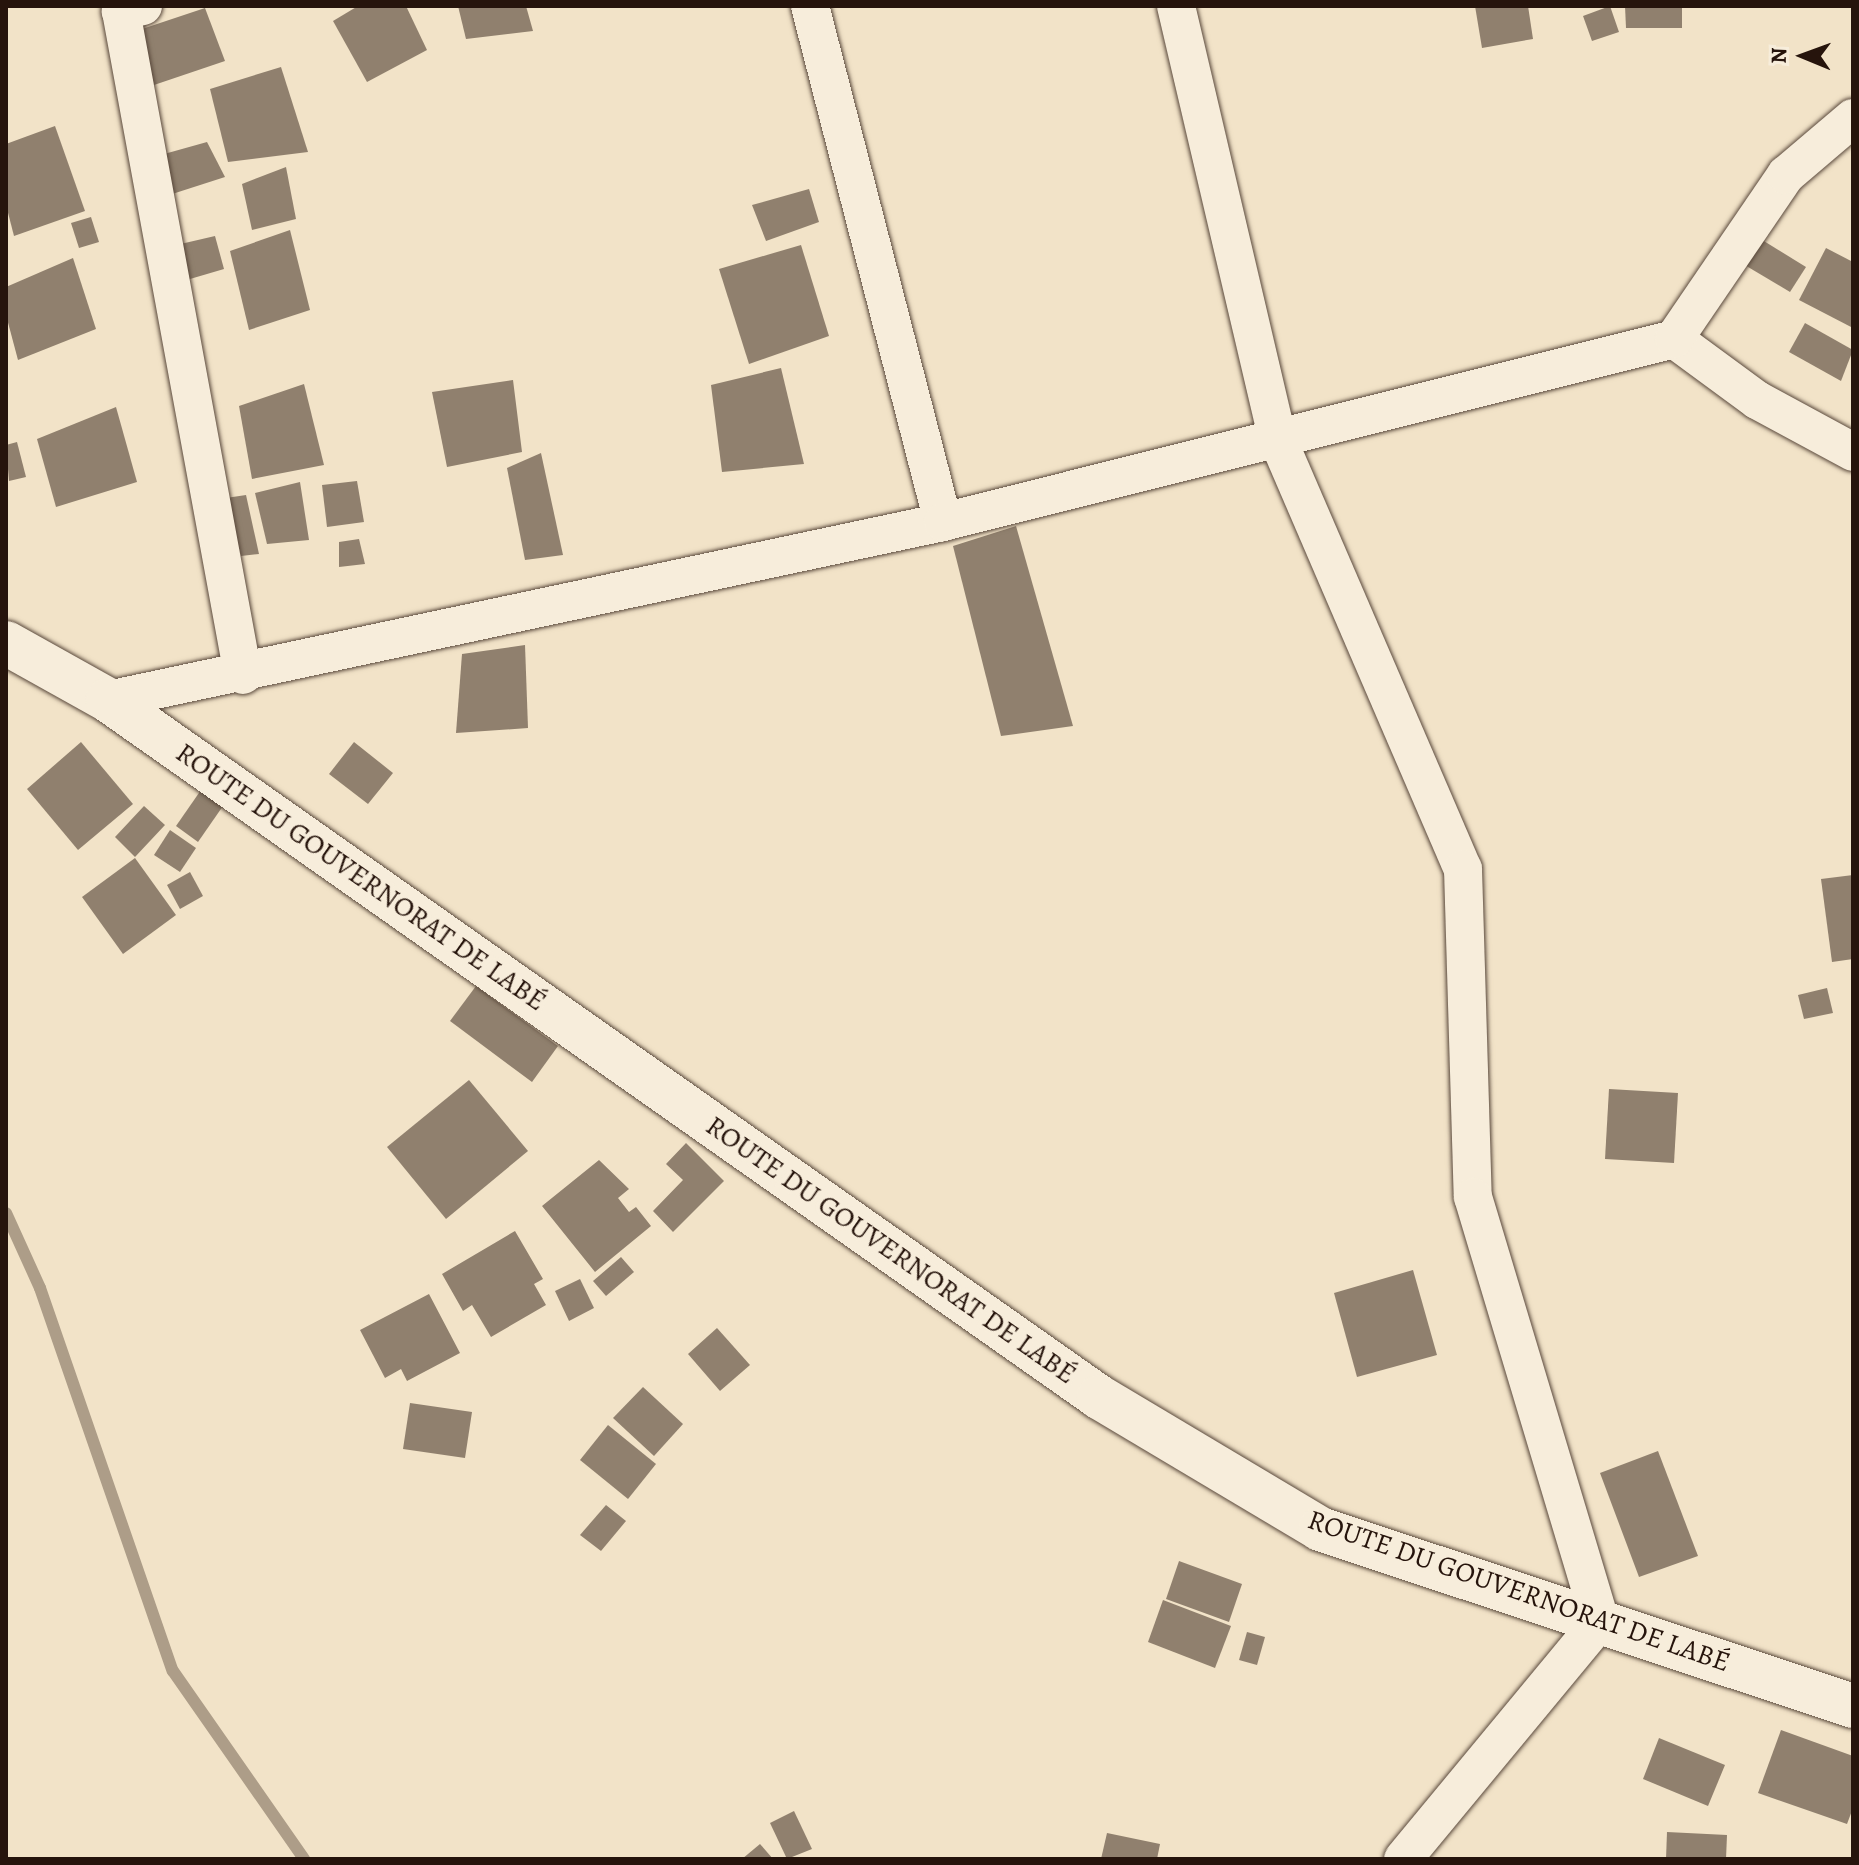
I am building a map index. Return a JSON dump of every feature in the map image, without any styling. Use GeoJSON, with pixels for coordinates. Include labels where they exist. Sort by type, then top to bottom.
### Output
{"type":"FeatureCollection","features":[{"type":"Feature","properties":{"kind":"street"},"geometry":{"type":"LineString","coordinates":[[143,6],[121,11],[243,675]]}},
{"type":"Feature","properties":{"kind":"street"},"geometry":{"type":"LineString","coordinates":[[810,6],[943,522]]}},
{"type":"Feature","properties":{"kind":"street"},"geometry":{"type":"LineString","coordinates":[[1176,6],[1278,440],[1463,869],[1473,1197],[1600,1621],[1403,1859]]}},
{"type":"Feature","properties":{"kind":"street"},"geometry":{"type":"LineString","coordinates":[[108,700],[243,675],[943,522],[1674,339],[1786,175],[1853,118]]}},
{"type":"Feature","properties":{"kind":"street"},"geometry":{"type":"LineString","coordinates":[[1674,339],[1757,400],[1853,452]]}},
{"type":"Feature","properties":{"kind":"street","name":"ROUTE DU GOUVERNORAT DE LABÉ"},"geometry":{"type":"LineString","coordinates":[[6,643],[108,700],[1099,1397],[1320,1529],[1853,1706]]}},
{"type":"Feature","properties":{"kind":"building"},"geometry":{"type":"Polygon","coordinates":[[[358,6],[406,6],[427,50],[367,82],[333,21],[358,6]]]}},
{"type":"Feature","properties":{"kind":"building"},"geometry":{"type":"Polygon","coordinates":[[[458,6],[526,6],[533,31],[466,39],[458,6]]]}},
{"type":"Feature","properties":{"kind":"building"},"geometry":{"type":"Polygon","coordinates":[[[1475,6],[1528,6],[1533,39],[1482,48],[1475,6]]]}},
{"type":"Feature","properties":{"kind":"building"},"geometry":{"type":"Polygon","coordinates":[[[1610,6],[1619,32],[1592,41],[1583,16],[1610,6]]]}},
{"type":"Feature","properties":{"kind":"building"},"geometry":{"type":"Polygon","coordinates":[[[1625,6],[1682,6],[1682,28],[1626,28],[1625,6]]]}},
{"type":"Feature","properties":{"kind":"building"},"geometry":{"type":"Polygon","coordinates":[[[205,8],[225,61],[154,85],[142,29],[205,8]]]}},
{"type":"Feature","properties":{"kind":"building"},"geometry":{"type":"Polygon","coordinates":[[[281,67],[308,152],[228,162],[210,89],[281,67]]]}},
{"type":"Feature","properties":{"kind":"building"},"geometry":{"type":"Polygon","coordinates":[[[55,126],[85,211],[14,236],[6,205],[6,144],[55,126]]]}},
{"type":"Feature","properties":{"kind":"building"},"geometry":{"type":"Polygon","coordinates":[[[207,142],[225,177],[166,196],[157,156],[207,142]]]}},
{"type":"Feature","properties":{"kind":"building"},"geometry":{"type":"Polygon","coordinates":[[[286,167],[296,219],[252,230],[242,184],[286,167]]]}},
{"type":"Feature","properties":{"kind":"building"},"geometry":{"type":"Polygon","coordinates":[[[809,189],[819,222],[766,241],[752,205],[809,189]]]}},
{"type":"Feature","properties":{"kind":"building"},"geometry":{"type":"Polygon","coordinates":[[[91,217],[99,242],[79,248],[71,223],[91,217]]]}},
{"type":"Feature","properties":{"kind":"building"},"geometry":{"type":"Polygon","coordinates":[[[290,230],[310,310],[249,330],[230,251],[290,230]]]}},
{"type":"Feature","properties":{"kind":"building"},"geometry":{"type":"Polygon","coordinates":[[[215,236],[224,269],[173,284],[172,246],[215,236]]]}},
{"type":"Feature","properties":{"kind":"building"},"geometry":{"type":"Polygon","coordinates":[[[1759,238],[1806,267],[1790,292],[1743,264],[1759,238]]]}},
{"type":"Feature","properties":{"kind":"building"},"geometry":{"type":"Polygon","coordinates":[[[801,245],[829,336],[749,364],[719,269],[801,245]]]}},
{"type":"Feature","properties":{"kind":"building"},"geometry":{"type":"Polygon","coordinates":[[[1826,248],[1853,262],[1853,328],[1799,300],[1826,248]]]}},
{"type":"Feature","properties":{"kind":"building"},"geometry":{"type":"Polygon","coordinates":[[[73,258],[96,329],[18,360],[6,315],[6,287],[73,258]]]}},
{"type":"Feature","properties":{"kind":"building"},"geometry":{"type":"Polygon","coordinates":[[[1805,323],[1853,350],[1841,381],[1789,352],[1805,323]]]}},
{"type":"Feature","properties":{"kind":"building"},"geometry":{"type":"Polygon","coordinates":[[[781,368],[804,464],[722,472],[711,385],[781,368]]]}},
{"type":"Feature","properties":{"kind":"building"},"geometry":{"type":"Polygon","coordinates":[[[513,380],[522,452],[447,467],[432,392],[513,380]]]}},
{"type":"Feature","properties":{"kind":"building"},"geometry":{"type":"Polygon","coordinates":[[[304,384],[324,465],[252,479],[239,406],[304,384]]]}},
{"type":"Feature","properties":{"kind":"building"},"geometry":{"type":"Polygon","coordinates":[[[116,407],[137,482],[56,507],[37,439],[116,407]]]}},
{"type":"Feature","properties":{"kind":"building"},"geometry":{"type":"Polygon","coordinates":[[[17,442],[26,477],[9,481],[6,445],[17,442]]]}},
{"type":"Feature","properties":{"kind":"building"},"geometry":{"type":"Polygon","coordinates":[[[541,453],[563,555],[525,560],[507,468],[541,453]]]}},
{"type":"Feature","properties":{"kind":"building"},"geometry":{"type":"Polygon","coordinates":[[[357,481],[364,522],[327,527],[322,485],[357,481]]]}},
{"type":"Feature","properties":{"kind":"building"},"geometry":{"type":"Polygon","coordinates":[[[300,482],[309,540],[267,544],[255,493],[300,482]]]}},
{"type":"Feature","properties":{"kind":"building"},"geometry":{"type":"Polygon","coordinates":[[[246,495],[259,554],[241,556],[226,498],[246,495]]]}},
{"type":"Feature","properties":{"kind":"building"},"geometry":{"type":"Polygon","coordinates":[[[1016,526],[1073,726],[1001,736],[953,546],[1016,526]]]}},
{"type":"Feature","properties":{"kind":"building"},"geometry":{"type":"Polygon","coordinates":[[[359,539],[365,564],[339,567],[339,542],[359,539]]]}},
{"type":"Feature","properties":{"kind":"building"},"geometry":{"type":"Polygon","coordinates":[[[525,645],[528,728],[456,733],[462,654],[525,645]]]}},
{"type":"Feature","properties":{"kind":"building"},"geometry":{"type":"Polygon","coordinates":[[[81,742],[133,804],[78,850],[27,789],[81,742]]]}},
{"type":"Feature","properties":{"kind":"building"},"geometry":{"type":"Polygon","coordinates":[[[354,742],[393,773],[368,804],[329,774],[354,742]]]}},
{"type":"Feature","properties":{"kind":"building"},"geometry":{"type":"Polygon","coordinates":[[[201,790],[223,806],[198,842],[176,826],[201,790]]]}},
{"type":"Feature","properties":{"kind":"building"},"geometry":{"type":"Polygon","coordinates":[[[144,806],[165,825],[135,857],[115,837],[144,806]]]}},
{"type":"Feature","properties":{"kind":"building"},"geometry":{"type":"Polygon","coordinates":[[[170,830],[196,848],[180,872],[154,855],[170,830]]]}},
{"type":"Feature","properties":{"kind":"building"},"geometry":{"type":"Polygon","coordinates":[[[135,858],[176,915],[123,954],[82,897],[135,858]]]}},
{"type":"Feature","properties":{"kind":"building"},"geometry":{"type":"Polygon","coordinates":[[[190,872],[203,896],[180,909],[167,885],[190,872]]]}},
{"type":"Feature","properties":{"kind":"building"},"geometry":{"type":"Polygon","coordinates":[[[1853,875],[1853,959],[1832,962],[1821,879],[1853,875]]]}},
{"type":"Feature","properties":{"kind":"building"},"geometry":{"type":"Polygon","coordinates":[[[476,986],[558,1046],[532,1082],[450,1021],[476,986]]]}},
{"type":"Feature","properties":{"kind":"building"},"geometry":{"type":"Polygon","coordinates":[[[1827,988],[1833,1013],[1804,1019],[1798,995],[1827,988]]]}},
{"type":"Feature","properties":{"kind":"building"},"geometry":{"type":"Polygon","coordinates":[[[469,1080],[528,1151],[446,1219],[387,1147],[469,1080]]]}},
{"type":"Feature","properties":{"kind":"building"},"geometry":{"type":"Polygon","coordinates":[[[1609,1089],[1678,1093],[1674,1163],[1605,1159],[1609,1089]]]}},
{"type":"Feature","properties":{"kind":"building"},"geometry":{"type":"Polygon","coordinates":[[[686,1143],[724,1181],[673,1232],[653,1211],[683,1180],[666,1164],[686,1143]]]}},
{"type":"Feature","properties":{"kind":"building"},"geometry":{"type":"Polygon","coordinates":[[[599,1160],[629,1189],[618,1198],[629,1212],[636,1207],[651,1226],[595,1272],[542,1206],[599,1160]]]}},
{"type":"Feature","properties":{"kind":"building"},"geometry":{"type":"Polygon","coordinates":[[[515,1231],[543,1279],[534,1284],[546,1305],[491,1337],[472,1305],[463,1311],[442,1274],[515,1231]]]}},
{"type":"Feature","properties":{"kind":"building"},"geometry":{"type":"Polygon","coordinates":[[[621,1257],[634,1272],[606,1296],[593,1281],[621,1257]]]}},
{"type":"Feature","properties":{"kind":"building"},"geometry":{"type":"Polygon","coordinates":[[[1413,1270],[1437,1355],[1357,1377],[1334,1293],[1413,1270]]]}},
{"type":"Feature","properties":{"kind":"building"},"geometry":{"type":"Polygon","coordinates":[[[580,1279],[594,1308],[569,1321],[555,1291],[580,1279]]]}},
{"type":"Feature","properties":{"kind":"building"},"geometry":{"type":"Polygon","coordinates":[[[429,1294],[460,1353],[407,1381],[401,1369],[385,1378],[360,1330],[429,1294]]]}},
{"type":"Feature","properties":{"kind":"building"},"geometry":{"type":"Polygon","coordinates":[[[717,1328],[750,1365],[720,1391],[688,1354],[717,1328]]]}},
{"type":"Feature","properties":{"kind":"building"},"geometry":{"type":"Polygon","coordinates":[[[643,1387],[683,1424],[654,1456],[613,1418],[643,1387]]]}},
{"type":"Feature","properties":{"kind":"building"},"geometry":{"type":"Polygon","coordinates":[[[410,1403],[472,1412],[465,1458],[403,1449],[410,1403]]]}},
{"type":"Feature","properties":{"kind":"building"},"geometry":{"type":"Polygon","coordinates":[[[608,1425],[656,1464],[628,1499],[580,1460],[608,1425]]]}},
{"type":"Feature","properties":{"kind":"building"},"geometry":{"type":"Polygon","coordinates":[[[1658,1451],[1698,1556],[1639,1577],[1600,1473],[1658,1451]]]}},
{"type":"Feature","properties":{"kind":"building"},"geometry":{"type":"Polygon","coordinates":[[[606,1505],[626,1521],[601,1551],[580,1535],[606,1505]]]}},
{"type":"Feature","properties":{"kind":"building"},"geometry":{"type":"Polygon","coordinates":[[[1179,1561],[1242,1584],[1229,1622],[1166,1599],[1179,1561]]]}},
{"type":"Feature","properties":{"kind":"building"},"geometry":{"type":"Polygon","coordinates":[[[1163,1600],[1231,1626],[1215,1668],[1148,1642],[1163,1600]]]}},
{"type":"Feature","properties":{"kind":"building"},"geometry":{"type":"Polygon","coordinates":[[[1247,1632],[1265,1637],[1257,1665],[1239,1660],[1247,1632]]]}},
{"type":"Feature","properties":{"kind":"building"},"geometry":{"type":"Polygon","coordinates":[[[1781,1730],[1853,1756],[1853,1808],[1847,1824],[1758,1793],[1781,1730]]]}},
{"type":"Feature","properties":{"kind":"building"},"geometry":{"type":"Polygon","coordinates":[[[1659,1738],[1725,1765],[1708,1806],[1643,1779],[1659,1738]]]}},
{"type":"Feature","properties":{"kind":"building"},"geometry":{"type":"Polygon","coordinates":[[[794,1811],[812,1849],[787,1859],[770,1823],[794,1811]]]}},
{"type":"Feature","properties":{"kind":"building"},"geometry":{"type":"Polygon","coordinates":[[[1667,1832],[1727,1835],[1726,1859],[1666,1859],[1667,1832]]]}},
{"type":"Feature","properties":{"kind":"building"},"geometry":{"type":"Polygon","coordinates":[[[1107,1833],[1160,1844],[1157,1859],[1101,1859],[1107,1833]]]}},
{"type":"Feature","properties":{"kind":"building"},"geometry":{"type":"Polygon","coordinates":[[[760,1844],[773,1859],[742,1859],[760,1844]]]}},
{"type":"Feature","properties":{"kind":"waterway"},"geometry":{"type":"LineString","coordinates":[[6,1213],[40,1288],[173,1671],[304,1859]]}}]}
